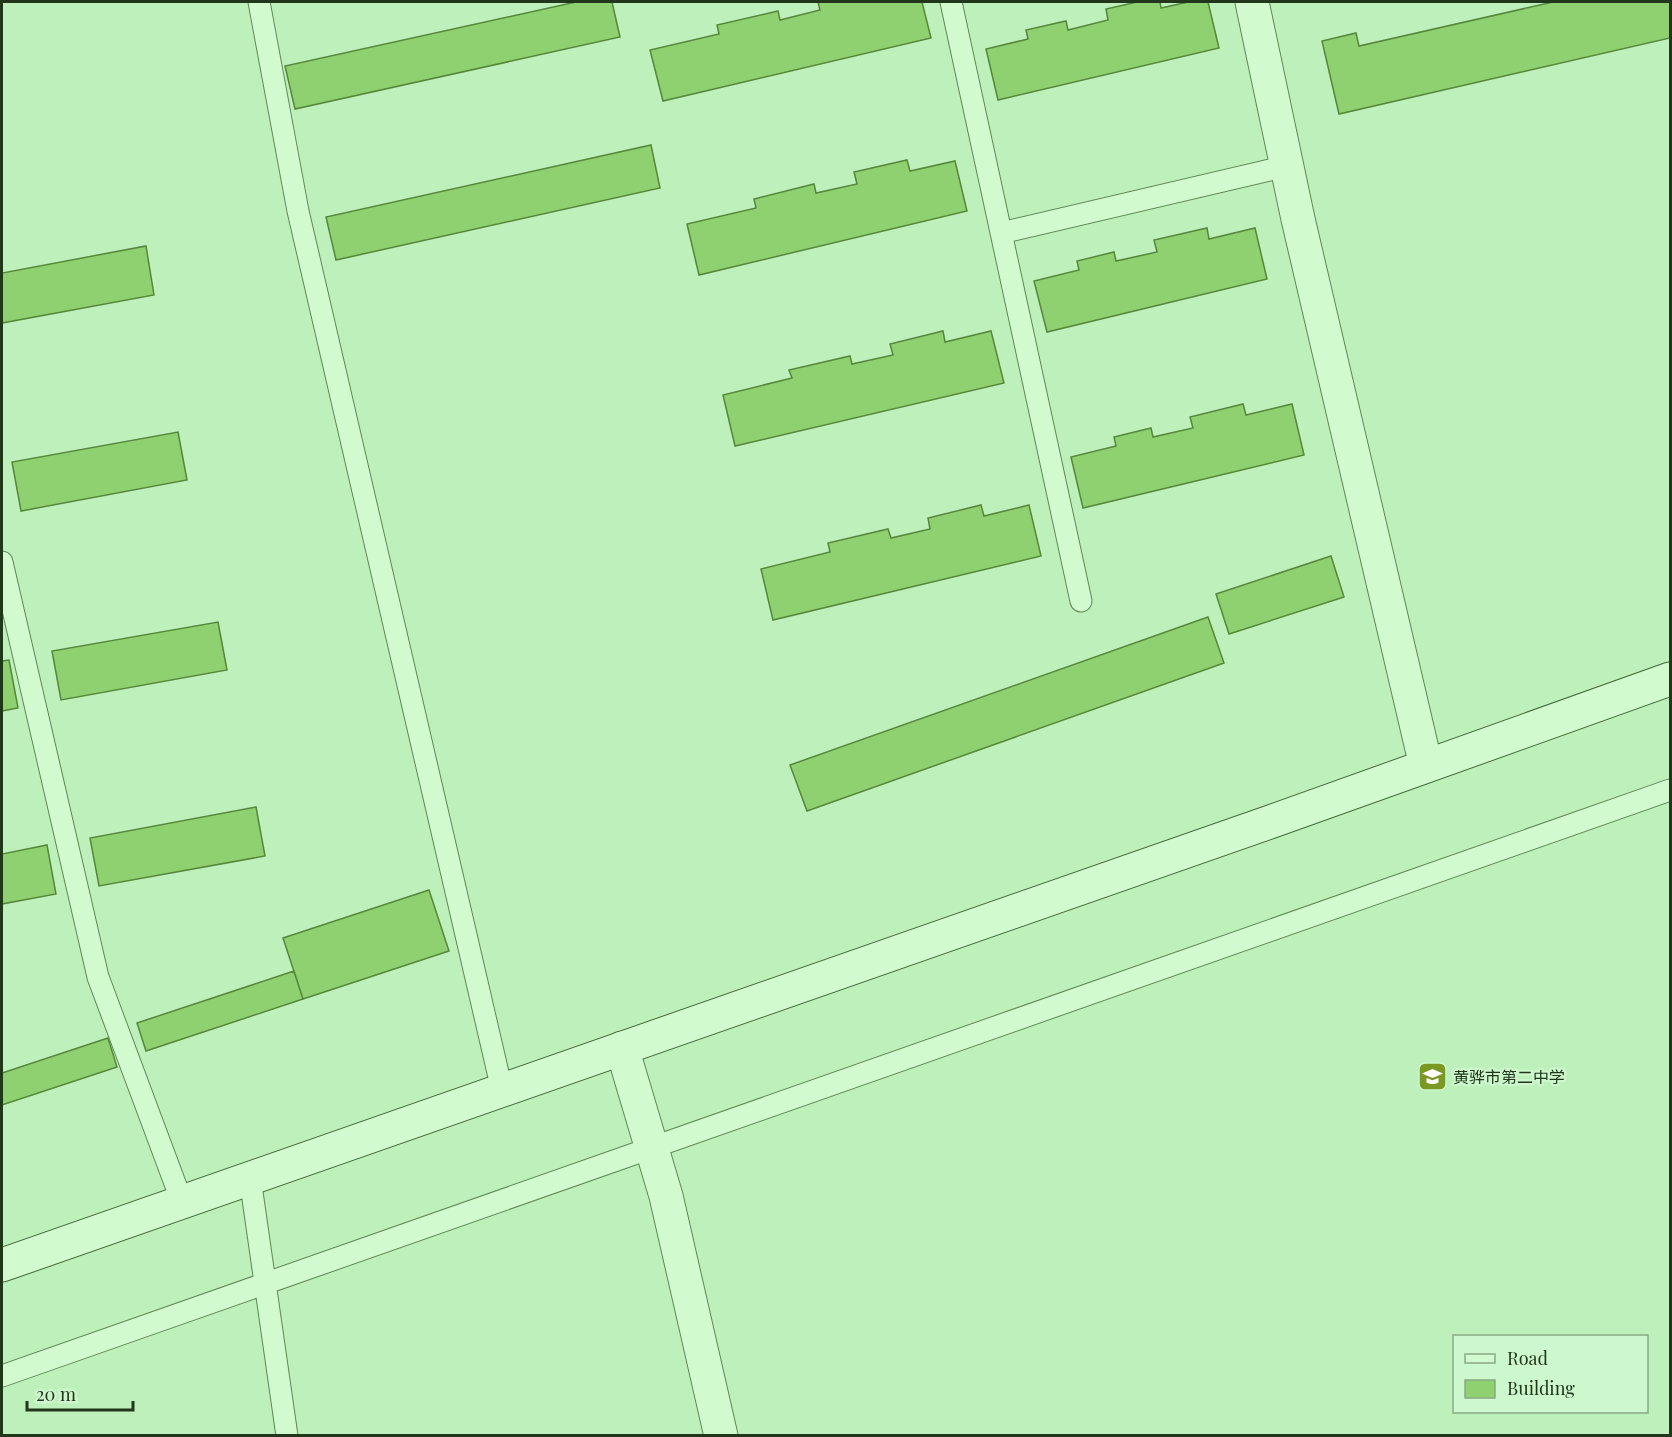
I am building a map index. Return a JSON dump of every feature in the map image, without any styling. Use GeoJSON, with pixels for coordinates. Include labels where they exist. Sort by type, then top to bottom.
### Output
{"type":"FeatureCollection","features":[{"type":"Feature","properties":{"kind":"street"},"geometry":{"type":"LineString","coordinates":[[1252,2],[1287,166],[1426,766]]}},
{"type":"Feature","properties":{"kind":"street"},"geometry":{"type":"LineString","coordinates":[[2,1265],[1671,679]]}},
{"type":"Feature","properties":{"kind":"street"},"geometry":{"type":"LineString","coordinates":[[622,1048],[669,1208],[722,1436]]}},
{"type":"Feature","properties":{"kind":"lane"},"geometry":{"type":"LineString","coordinates":[[259,2],[298,210],[502,1090]]}},
{"type":"Feature","properties":{"kind":"lane"},"geometry":{"type":"LineString","coordinates":[[951,2],[1081,601]]}},
{"type":"Feature","properties":{"kind":"lane"},"geometry":{"type":"LineString","coordinates":[[1001,233],[1287,166]]}},
{"type":"Feature","properties":{"kind":"lane"},"geometry":{"type":"LineString","coordinates":[[2,562],[98,977],[183,1202]]}},
{"type":"Feature","properties":{"kind":"lane"},"geometry":{"type":"LineString","coordinates":[[2,1376],[1671,790]]}},
{"type":"Feature","properties":{"kind":"lane"},"geometry":{"type":"LineString","coordinates":[[250,1178],[287,1436]]}},
{"type":"Feature","properties":{"kind":"building"},"geometry":{"type":"Polygon","coordinates":[[[576,2],[612,2],[620,37],[295,109],[285,66],[576,2]]]}},
{"type":"Feature","properties":{"kind":"building"},"geometry":{"type":"Polygon","coordinates":[[[818,2],[922,2],[931,38],[663,101],[650,50],[719,34],[717,25],[778,11],[780,20],[820,10],[818,2]]]}},
{"type":"Feature","properties":{"kind":"building"},"geometry":{"type":"Polygon","coordinates":[[[1137,2],[1160,2],[1161,8],[1188,2],[1208,2],[1219,48],[998,100],[986,49],[1028,39],[1026,30],[1066,21],[1068,30],[1108,20],[1106,9],[1137,2]]]}},
{"type":"Feature","properties":{"kind":"building"},"geometry":{"type":"Polygon","coordinates":[[[1553,2],[1670,2],[1670,38],[1339,114],[1322,41],[1356,33],[1359,46],[1553,2]]]}},
{"type":"Feature","properties":{"kind":"building"},"geometry":{"type":"Polygon","coordinates":[[[651,145],[660,188],[336,260],[326,217],[651,145]]]}},
{"type":"Feature","properties":{"kind":"building"},"geometry":{"type":"Polygon","coordinates":[[[907,160],[910,171],[955,161],[967,211],[699,275],[687,224],[756,208],[754,199],[814,184],[816,193],[857,184],[854,172],[907,160]]]}},
{"type":"Feature","properties":{"kind":"building"},"geometry":{"type":"Polygon","coordinates":[[[1207,228],[1209,239],[1255,228],[1267,279],[1047,332],[1034,281],[1079,270],[1077,261],[1114,252],[1116,261],[1157,252],[1154,240],[1207,228]]]}},
{"type":"Feature","properties":{"kind":"building"},"geometry":{"type":"Polygon","coordinates":[[[146,246],[154,295],[2,323],[2,273],[146,246]]]}},
{"type":"Feature","properties":{"kind":"building"},"geometry":{"type":"Polygon","coordinates":[[[943,331],[945,342],[991,331],[1004,383],[735,446],[723,395],[792,378],[789,370],[850,356],[852,364],[893,355],[890,344],[943,331]]]}},
{"type":"Feature","properties":{"kind":"building"},"geometry":{"type":"Polygon","coordinates":[[[1243,404],[1246,415],[1292,404],[1304,455],[1083,508],[1071,457],[1116,446],[1114,437],[1151,428],[1153,437],[1193,428],[1190,417],[1243,404]]]}},
{"type":"Feature","properties":{"kind":"building"},"geometry":{"type":"Polygon","coordinates":[[[178,432],[187,480],[21,511],[12,462],[178,432]]]}},
{"type":"Feature","properties":{"kind":"building"},"geometry":{"type":"Polygon","coordinates":[[[981,505],[984,516],[1029,505],[1041,556],[773,620],[761,569],[830,552],[828,543],[888,529],[891,538],[930,529],[928,518],[981,505]]]}},
{"type":"Feature","properties":{"kind":"building"},"geometry":{"type":"Polygon","coordinates":[[[1331,556],[1344,597],[1229,634],[1216,594],[1331,556]]]}},
{"type":"Feature","properties":{"kind":"building"},"geometry":{"type":"Polygon","coordinates":[[[1208,617],[1224,663],[807,811],[790,765],[1208,617]]]}},
{"type":"Feature","properties":{"kind":"building"},"geometry":{"type":"Polygon","coordinates":[[[218,622],[227,670],[61,700],[52,651],[218,622]]]}},
{"type":"Feature","properties":{"kind":"building"},"geometry":{"type":"Polygon","coordinates":[[[9,660],[18,708],[2,711],[2,661],[9,660]]]}},
{"type":"Feature","properties":{"kind":"building"},"geometry":{"type":"Polygon","coordinates":[[[256,807],[265,856],[99,886],[90,838],[256,807]]]}},
{"type":"Feature","properties":{"kind":"building"},"geometry":{"type":"Polygon","coordinates":[[[47,845],[56,894],[2,904],[2,854],[47,845]]]}},
{"type":"Feature","properties":{"kind":"building"},"geometry":{"type":"Polygon","coordinates":[[[429,890],[449,951],[303,999],[283,938],[429,890]]]}},
{"type":"Feature","properties":{"kind":"building"},"geometry":{"type":"Polygon","coordinates":[[[294,971],[303,999],[146,1051],[137,1023],[294,971]]]}},
{"type":"Feature","properties":{"kind":"building"},"geometry":{"type":"Polygon","coordinates":[[[108,1038],[117,1067],[2,1105],[2,1073],[108,1038]]]}},
{"type":"Feature","properties":{"kind":"place","name":"黄骅市第二中学"},"geometry":{"type":"Point","coordinates":[1432,1077]}}]}
